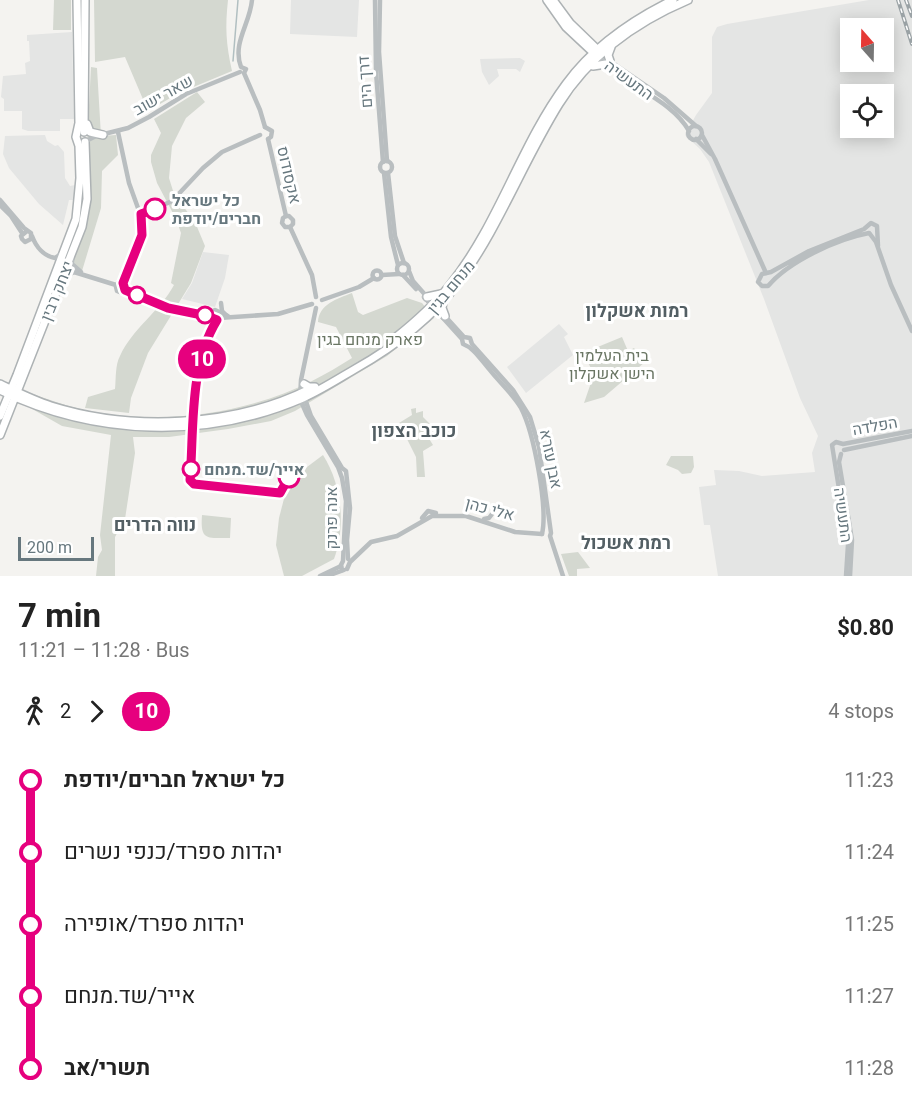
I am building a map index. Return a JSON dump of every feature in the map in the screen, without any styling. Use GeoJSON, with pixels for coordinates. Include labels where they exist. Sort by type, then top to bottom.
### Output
{"type":"FeatureCollection","features":[{"type":"Feature","properties":{"kind":"main road","name":"יצחק רבין"},"geometry":{"type":"LineString","coordinates":[[58,278],[73,252],[86,209],[77,0]]}},
{"type":"Feature","properties":{"kind":"main road","name":"יצחק רבין"},"geometry":{"type":"LineString","coordinates":[[0,435],[58,278],[78,206],[83,137],[85,0]]}},
{"type":"Feature","properties":{"kind":"main road"},"geometry":{"type":"LineString","coordinates":[[547,0],[566,27],[587,43],[599,44],[613,40]]}},
{"type":"Feature","properties":{"kind":"main road"},"geometry":{"type":"LineString","coordinates":[[553,0],[598,54]]}},
{"type":"Feature","properties":{"kind":"main road","name":"מנחם בגין"},"geometry":{"type":"LineString","coordinates":[[313,390],[384,352],[427,316],[458,275],[486,229],[545,117],[563,88],[634,20],[673,0]]}},
{"type":"Feature","properties":{"kind":"main road","name":"מנחם בגין"},"geometry":{"type":"LineString","coordinates":[[613,40],[654,15],[688,0]]}},
{"type":"Feature","properties":{"kind":"main road"},"geometry":{"type":"LineString","coordinates":[[581,71],[608,62],[613,40]]}},
{"type":"Feature","properties":{"kind":"main road"},"geometry":{"type":"LineString","coordinates":[[581,71],[586,57],[587,43]]}},
{"type":"Feature","properties":{"kind":"main road"},"geometry":{"type":"LineString","coordinates":[[84,104],[87,128],[99,135]]}},
{"type":"Feature","properties":{"kind":"main road"},"geometry":{"type":"LineString","coordinates":[[427,297],[444,295],[443,316],[427,316]]}},
{"type":"Feature","properties":{"kind":"main road","name":"מנחם בגין"},"geometry":{"type":"LineString","coordinates":[[14,393],[69,417],[135,427],[167,427],[230,420],[303,399],[313,390],[383,347],[434,306]]}},
{"type":"Feature","properties":{"kind":"main road"},"geometry":{"type":"LineString","coordinates":[[0,384],[9,383],[21,377],[25,391],[32,401],[18,403],[8,413]]}},
{"type":"Feature","properties":{"kind":"main road"},"geometry":{"type":"LineString","coordinates":[[0,384],[14,393]]}},
{"type":"Feature","properties":{"kind":"main road"},"geometry":{"type":"LineString","coordinates":[[303,399],[313,390],[304,384]]}},
{"type":"Feature","properties":{"kind":"main road"},"geometry":{"type":"LineString","coordinates":[[0,416],[3,399],[0,391],[14,393]]}},
{"type":"Feature","properties":{"kind":"main road","name":"יצחק רבין"},"geometry":{"type":"LineString","coordinates":[[0,416],[14,393]]}},
{"type":"Feature","properties":{"kind":"main road","name":"מנחם בגין"},"geometry":{"type":"LineString","coordinates":[[32,401],[109,418],[172,422],[201,420],[303,399]]}},
{"type":"Feature","properties":{"kind":"street"},"geometry":{"type":"LineString","coordinates":[[242,71],[238,46],[249,19],[252,0]]}},
{"type":"Feature","properties":{"kind":"street","name":"דרך הים"},"geometry":{"type":"LineString","coordinates":[[375,0],[376,72],[385,161]]}},
{"type":"Feature","properties":{"kind":"street","name":"דרך הים"},"geometry":{"type":"LineString","coordinates":[[380,0],[380,62],[385,161]]}},
{"type":"Feature","properties":{"kind":"street","name":"התעשיה"},"geometry":{"type":"LineString","coordinates":[[598,54],[671,111],[689,131]]}},
{"type":"Feature","properties":{"kind":"street","name":"התעשיה"},"geometry":{"type":"LineString","coordinates":[[608,62],[669,102],[696,126]]}},
{"type":"Feature","properties":{"kind":"street","name":"שאר ישוב"},"geometry":{"type":"LineString","coordinates":[[83,137],[117,132],[149,117],[186,94],[242,71]]}},
{"type":"Feature","properties":{"kind":"street","name":"אקסודוס"},"geometry":{"type":"LineString","coordinates":[[242,71],[260,110],[265,127]]}},
{"type":"Feature","properties":{"kind":"street"},"geometry":{"type":"LineString","coordinates":[[715,159],[696,139],[690,137],[691,128],[696,126],[701,129],[702,135],[715,159],[759,259],[772,280]]}},
{"type":"Feature","properties":{"kind":"street"},"geometry":{"type":"LineString","coordinates":[[265,127],[272,131],[268,139],[260,135],[261,129],[265,127]]}},
{"type":"Feature","properties":{"kind":"street"},"geometry":{"type":"LineString","coordinates":[[117,132],[129,183],[141,214],[142,235],[123,283],[125,290]]}},
{"type":"Feature","properties":{"kind":"street"},"geometry":{"type":"LineString","coordinates":[[141,214],[172,201],[216,156],[230,147],[260,135]]}},
{"type":"Feature","properties":{"kind":"street"},"geometry":{"type":"LineString","coordinates":[[696,139],[702,135]]}},
{"type":"Feature","properties":{"kind":"street","name":"אקסודוס"},"geometry":{"type":"LineString","coordinates":[[268,139],[286,216]]}},
{"type":"Feature","properties":{"kind":"street"},"geometry":{"type":"LineString","coordinates":[[386,173],[392,168],[391,163],[385,161],[380,168],[386,173],[395,236],[404,262],[409,266],[413,281],[434,306]]}},
{"type":"Feature","properties":{"kind":"street"},"geometry":{"type":"LineString","coordinates":[[386,173],[390,237],[397,266],[401,274],[443,316]]}},
{"type":"Feature","properties":{"kind":"street"},"geometry":{"type":"LineString","coordinates":[[0,200],[24,232]]}},
{"type":"Feature","properties":{"kind":"street"},"geometry":{"type":"LineString","coordinates":[[0,205],[24,232],[31,233],[38,248],[51,258],[57,258],[65,250]]}},
{"type":"Feature","properties":{"kind":"street"},"geometry":{"type":"LineString","coordinates":[[286,216],[291,217],[293,224],[286,228],[282,225],[282,220],[286,216]]}},
{"type":"Feature","properties":{"kind":"street"},"geometry":{"type":"LineString","coordinates":[[759,259],[758,280],[762,286],[768,286],[772,280],[810,255],[872,233],[878,228],[876,224],[871,223],[809,250],[760,275]]}},
{"type":"Feature","properties":{"kind":"street"},"geometry":{"type":"LineString","coordinates":[[867,226],[878,246],[891,285],[912,331]]}},
{"type":"Feature","properties":{"kind":"street","name":"אקסודוס"},"geometry":{"type":"LineString","coordinates":[[290,227],[310,271],[316,297]]}},
{"type":"Feature","properties":{"kind":"street"},"geometry":{"type":"LineString","coordinates":[[24,232],[22,239],[28,241],[53,263],[58,278],[72,272],[116,285],[123,283]]}},
{"type":"Feature","properties":{"kind":"street"},"geometry":{"type":"LineString","coordinates":[[28,241],[32,236]]}},
{"type":"Feature","properties":{"kind":"street"},"geometry":{"type":"LineString","coordinates":[[73,252],[72,264],[86,275]]}},
{"type":"Feature","properties":{"kind":"street"},"geometry":{"type":"LineString","coordinates":[[303,399],[314,306],[312,300],[316,297],[322,300],[359,287],[374,278],[379,279],[381,274],[404,262]]}},
{"type":"Feature","properties":{"kind":"street"},"geometry":{"type":"LineString","coordinates":[[381,274],[401,274],[409,271]]}},
{"type":"Feature","properties":{"kind":"street"},"geometry":{"type":"LineString","coordinates":[[116,285],[118,292],[125,290],[168,308],[199,315],[210,315],[215,310],[220,316],[239,318],[282,313],[314,306],[321,307],[322,300]]}},
{"type":"Feature","properties":{"kind":"street"},"geometry":{"type":"LineString","coordinates":[[220,303],[222,311],[230,317]]}},
{"type":"Feature","properties":{"kind":"street"},"geometry":{"type":"LineString","coordinates":[[210,315],[214,320],[220,316],[239,318]]}},
{"type":"Feature","properties":{"kind":"street","name":"אבן עזרא"},"geometry":{"type":"LineString","coordinates":[[443,316],[463,338],[469,337],[469,344],[513,390],[530,417],[538,446],[546,533],[562,576]]}},
{"type":"Feature","properties":{"kind":"street"},"geometry":{"type":"LineString","coordinates":[[303,399],[306,361]]}},
{"type":"Feature","properties":{"kind":"street","name":"אנה פרנק"},"geometry":{"type":"LineString","coordinates":[[303,399],[342,472],[350,508],[345,564],[348,576]]}},
{"type":"Feature","properties":{"kind":"street","name":"הפלדה"},"geometry":{"type":"LineString","coordinates":[[834,453],[842,449],[912,434]]}},
{"type":"Feature","properties":{"kind":"street"},"geometry":{"type":"LineString","coordinates":[[834,453],[831,449],[838,441],[842,449]]}},
{"type":"Feature","properties":{"kind":"street","name":"התעשיה"},"geometry":{"type":"LineString","coordinates":[[842,449],[839,462],[852,540],[848,576]]}},
{"type":"Feature","properties":{"kind":"street","name":"התעשיה"},"geometry":{"type":"LineString","coordinates":[[834,453],[848,545],[848,576]]}},
{"type":"Feature","properties":{"kind":"street","name":"אלי כהן"},"geometry":{"type":"LineString","coordinates":[[429,516],[456,512],[513,529],[546,533]]}},
{"type":"Feature","properties":{"kind":"street"},"geometry":{"type":"LineString","coordinates":[[484,519],[489,518],[492,514]]}},
{"type":"Feature","properties":{"kind":"street"},"geometry":{"type":"LineString","coordinates":[[327,576],[371,542],[397,536],[429,516]]}},
{"type":"Feature","properties":{"kind":"street","name":"אלי כהן"},"geometry":{"type":"LineString","coordinates":[[429,516],[466,516],[515,532],[546,533]]}},
{"type":"Feature","properties":{"kind":"street"},"geometry":{"type":"LineString","coordinates":[[320,576],[345,564]]}},
{"type":"Feature","properties":{"kind":"shaded area"},"geometry":{"type":"Polygon","coordinates":[[[291,0],[359,0],[357,37],[290,34],[291,0]]]}},
{"type":"Feature","properties":{"kind":"shaded area"},"geometry":{"type":"Polygon","coordinates":[[[869,0],[912,0],[912,576],[718,576],[710,525],[704,525],[699,487],[716,485],[714,470],[739,471],[762,476],[815,472],[812,453],[818,436],[800,398],[764,299],[709,162],[700,149],[685,135],[712,93],[712,37],[717,27],[869,0]]]}},
{"type":"Feature","properties":{"kind":"shaded area"},"geometry":{"type":"Polygon","coordinates":[[[72,32],[74,119],[60,119],[60,131],[22,129],[22,111],[4,111],[4,99],[1,97],[3,76],[26,74],[25,63],[30,61],[27,35],[72,32]]]}},
{"type":"Feature","properties":{"kind":"shaded area"},"geometry":{"type":"Polygon","coordinates":[[[520,58],[525,61],[520,72],[516,69],[497,69],[499,76],[489,85],[482,72],[480,59],[520,58]]]}},
{"type":"Feature","properties":{"kind":"shaded area"},"geometry":{"type":"Polygon","coordinates":[[[45,135],[47,141],[55,146],[58,145],[64,152],[65,178],[70,186],[75,185],[76,200],[69,200],[63,225],[39,204],[9,168],[3,154],[5,136],[45,135]]]}},
{"type":"Feature","properties":{"kind":"shaded area"},"geometry":{"type":"Polygon","coordinates":[[[203,252],[229,255],[225,278],[215,307],[182,299],[192,283],[203,252]]]}},
{"type":"Feature","properties":{"kind":"shaded area"},"geometry":{"type":"Polygon","coordinates":[[[559,324],[568,334],[564,337],[573,355],[526,393],[507,367],[559,324]]]}},
{"type":"Feature","properties":{"kind":"green space"},"geometry":{"type":"Polygon","coordinates":[[[54,0],[71,0],[71,30],[53,30],[54,0]]]}},
{"type":"Feature","properties":{"kind":"green space"},"geometry":{"type":"Polygon","coordinates":[[[94,0],[228,0],[227,36],[232,71],[179,93],[148,111],[125,57],[95,62],[94,0]]]}},
{"type":"Feature","properties":{"kind":"green space"},"geometry":{"type":"Polygon","coordinates":[[[91,67],[97,68],[101,136],[116,135],[118,155],[102,171],[101,208],[82,271],[75,266],[73,258],[89,204],[87,145],[91,67]]]}},
{"type":"Feature","properties":{"kind":"green space"},"geometry":{"type":"Polygon","coordinates":[[[197,92],[205,102],[186,118],[172,146],[169,178],[174,194],[195,222],[205,246],[191,283],[148,353],[131,398],[129,413],[85,408],[88,397],[115,389],[117,364],[125,346],[174,285],[171,283],[181,233],[157,183],[151,162],[151,155],[161,133],[154,119],[197,92]]]}},
{"type":"Feature","properties":{"kind":"green space","name":"פארק מנחם בגין"},"geometry":{"type":"Polygon","coordinates":[[[352,293],[358,312],[363,315],[407,298],[422,303],[434,318],[387,356],[295,411],[271,421],[169,437],[133,437],[135,453],[125,519],[115,537],[115,576],[96,576],[98,557],[102,550],[100,535],[111,435],[62,426],[27,406],[31,394],[84,410],[142,417],[201,414],[258,402],[312,381],[352,358],[336,327],[318,322],[325,306],[352,293]]]}},
{"type":"Feature","properties":{"kind":"green space","name":"בית העלמין הישן אשקלון"},"geometry":{"type":"Polygon","coordinates":[[[622,337],[628,351],[634,348],[645,362],[604,397],[584,403],[594,374],[583,353],[622,337]]]}},
{"type":"Feature","properties":{"kind":"green space"},"geometry":{"type":"Polygon","coordinates":[[[416,408],[416,413],[423,411],[423,417],[435,429],[428,437],[433,445],[423,451],[425,477],[417,477],[416,457],[399,423],[412,415],[411,409],[416,408]]]}},
{"type":"Feature","properties":{"kind":"green space"},"geometry":{"type":"Polygon","coordinates":[[[323,455],[334,479],[340,506],[340,533],[334,559],[302,576],[284,576],[276,545],[279,518],[286,491],[295,476],[323,455]]]}},
{"type":"Feature","properties":{"kind":"green space"},"geometry":{"type":"Polygon","coordinates":[[[671,456],[693,456],[694,467],[691,473],[682,474],[666,465],[671,456]]]}},
{"type":"Feature","properties":{"kind":"green space"},"geometry":{"type":"Polygon","coordinates":[[[202,515],[231,518],[230,538],[211,538],[204,534],[202,515]]]}},
{"type":"Feature","properties":{"kind":"green space"},"geometry":{"type":"Polygon","coordinates":[[[578,552],[590,568],[577,569],[577,576],[569,576],[561,554],[578,552]]]}},
{"type":"Feature","properties":{"kind":"waterway"},"geometry":{"type":"LineString","coordinates":[[233,61],[238,0]]}},
{"type":"Feature","properties":{"kind":"railway"},"geometry":{"type":"LineString","coordinates":[[898,0],[912,44]]}},
{"type":"Feature","properties":{"kind":"railway"},"geometry":{"type":"LineString","coordinates":[[906,0],[912,16]]}},
{"type":"Feature","properties":{"kind":"bus line","name":"10"},"geometry":{"type":"LineString","coordinates":[[155,209],[141,214],[142,235],[123,283],[125,290],[168,308],[217,320],[198,370],[194,390],[194,436],[190,480],[194,484],[280,493],[289,477]]}},
{"type":"Feature","properties":{"kind":"place","name":"כל ישראל חברים/יודפת"},"geometry":{"type":"Point","coordinates":[155,209]}},
{"type":"Feature","properties":{"kind":"place","name":"אייר/שד.מנחם"},"geometry":{"type":"Point","coordinates":[191,469]}},
{"type":"Feature","properties":{"kind":"district","name":"רמות אשקלון"},"geometry":{"type":"Point","coordinates":[637,310]}},
{"type":"Feature","properties":{"kind":"district","name":"כוכב הצפון"},"geometry":{"type":"Point","coordinates":[414,430]}},
{"type":"Feature","properties":{"kind":"district","name":"נווה הדרים"},"geometry":{"type":"Point","coordinates":[155,524]}},
{"type":"Feature","properties":{"kind":"district","name":"רמת אשכול"},"geometry":{"type":"Point","coordinates":[626,542]}}]}
